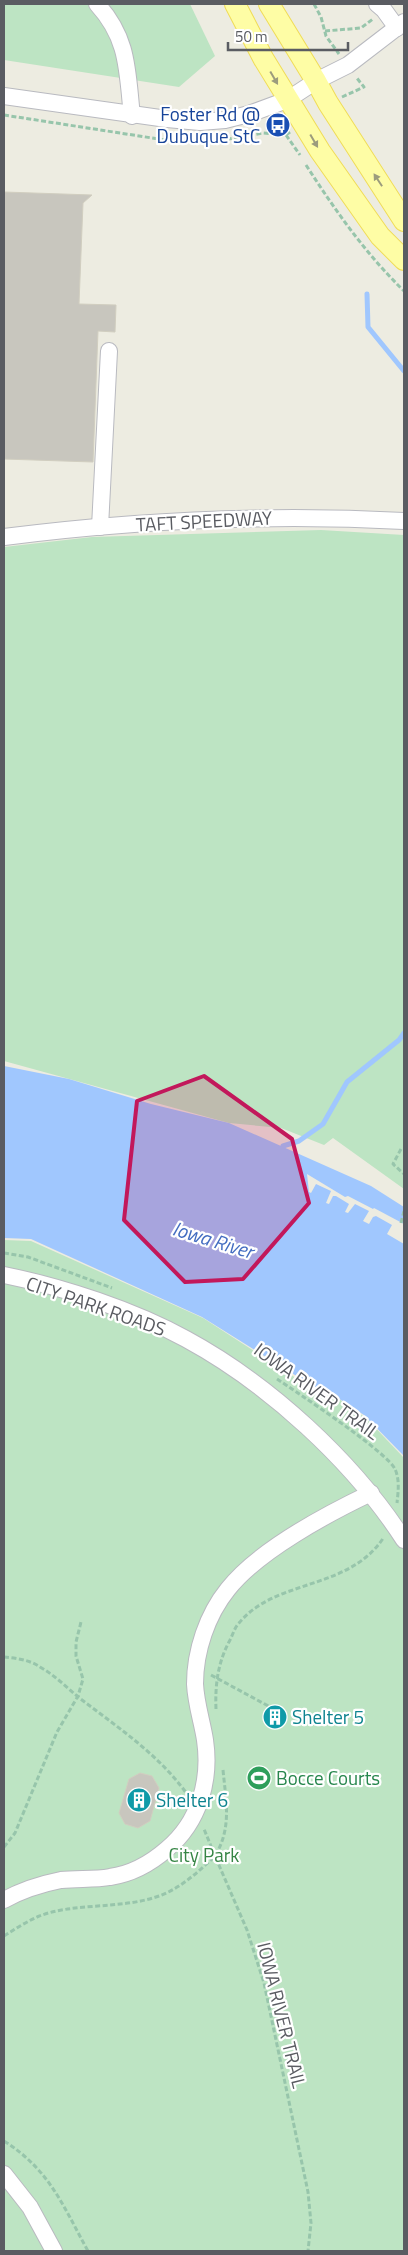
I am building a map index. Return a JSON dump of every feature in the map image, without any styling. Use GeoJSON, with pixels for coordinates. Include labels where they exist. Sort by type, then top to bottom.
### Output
{"type":"FeatureCollection","features":[{"type":"Feature","properties":{"kind":"main road"},"geometry":{"type":"LineString","coordinates":[[235,4],[288,100],[351,197],[380,236],[404,260]]}},
{"type":"Feature","properties":{"kind":"main road"},"geometry":{"type":"LineString","coordinates":[[269,4],[328,103],[404,221]]}},
{"type":"Feature","properties":{"kind":"street"},"geometry":{"type":"LineString","coordinates":[[97,4],[108,16],[120,36],[125,55],[132,116]]}},
{"type":"Feature","properties":{"kind":"street"},"geometry":{"type":"LineString","coordinates":[[4,96],[132,116],[200,122],[225,120],[249,114],[288,100],[316,80],[348,66],[400,25],[381,7]]}},
{"type":"Feature","properties":{"kind":"street"},"geometry":{"type":"LineString","coordinates":[[100,527],[109,351]]}},
{"type":"Feature","properties":{"kind":"street","name":"TAFT SPEEDWAY"},"geometry":{"type":"LineString","coordinates":[[4,537],[100,527],[226,519],[322,517],[404,521]]}},
{"type":"Feature","properties":{"kind":"street","name":"CITY PARK ROADS"},"geometry":{"type":"LineString","coordinates":[[4,1275],[36,1282],[123,1311],[186,1339],[230,1367],[272,1398],[330,1449],[371,1493],[404,1540]]}},
{"type":"Feature","properties":{"kind":"street"},"geometry":{"type":"LineString","coordinates":[[4,1900],[38,1885],[62,1880],[110,1877],[131,1872],[149,1863],[167,1850],[181,1836],[196,1811],[206,1782],[205,1738],[197,1709],[196,1670],[204,1632],[214,1609],[241,1574],[258,1559],[342,1507],[371,1493]]}},
{"type":"Feature","properties":{"kind":"street"},"geometry":{"type":"LineString","coordinates":[[4,2174],[30,2207],[54,2251]]}},
{"type":"Feature","properties":{"kind":"path"},"geometry":{"type":"LineString","coordinates":[[314,4],[325,31],[361,28],[381,7]]}},
{"type":"Feature","properties":{"kind":"path"},"geometry":{"type":"LineString","coordinates":[[401,1149],[393,1164],[404,1174]]}},
{"type":"Feature","properties":{"kind":"path"},"geometry":{"type":"LineString","coordinates":[[401,1223],[404,1211]]}},
{"type":"Feature","properties":{"kind":"path"},"geometry":{"type":"LineString","coordinates":[[4,1253],[28,1257],[91,1278],[117,1290]]}},
{"type":"Feature","properties":{"kind":"path","name":"IOWA RIVER TRAIL"},"geometry":{"type":"LineString","coordinates":[[217,1717],[217,1678],[221,1656],[239,1623],[259,1605],[281,1595],[338,1575],[362,1561],[381,1542],[393,1524],[398,1486],[395,1468],[365,1442],[270,1374]]}},
{"type":"Feature","properties":{"kind":"path"},"geometry":{"type":"LineString","coordinates":[[4,1847],[16,1833],[57,1732],[78,1696],[84,1678],[76,1656],[76,1642],[82,1622]]}},
{"type":"Feature","properties":{"kind":"path","name":"IOWA RIVER TRAIL"},"geometry":{"type":"LineString","coordinates":[[4,1657],[16,1658],[39,1666],[141,1745],[172,1774],[196,1811],[248,1930],[264,1983],[308,2192],[311,2223],[308,2251]]}},
{"type":"Feature","properties":{"kind":"path"},"geometry":{"type":"LineString","coordinates":[[196,1670],[217,1678],[272,1708]]}},
{"type":"Feature","properties":{"kind":"path"},"geometry":{"type":"LineString","coordinates":[[4,1936],[38,1916],[61,1911],[134,1903],[161,1896],[189,1881],[215,1856],[227,1830],[228,1812],[222,1766]]}},
{"type":"Feature","properties":{"kind":"path"},"geometry":{"type":"LineString","coordinates":[[4,2141],[32,2161],[51,2184],[88,2251]]}},
{"type":"Feature","properties":{"kind":"highlighted area"},"geometry":{"type":"Polygon","coordinates":[[[204,1076],[292,1139],[309,1203],[243,1279],[185,1282],[124,1220],[137,1101],[204,1076]]]}},
{"type":"Feature","properties":{"kind":"green space"},"geometry":{"type":"Polygon","coordinates":[[[4,4],[190,4],[215,56],[179,87],[4,60],[4,4]]]}},
{"type":"Feature","properties":{"kind":"green space"},"geometry":{"type":"Polygon","coordinates":[[[321,530],[404,535],[404,1189],[333,1138],[324,1145],[281,1128],[229,1123],[4,1061],[4,547],[92,537],[321,530]]]}},
{"type":"Feature","properties":{"kind":"green space","name":"City Park"},"geometry":{"type":"Polygon","coordinates":[[[4,1240],[31,1241],[203,1318],[316,1391],[339,1399],[367,1419],[404,1458],[404,2251],[4,2251],[4,1240]]]}},
{"type":"Feature","properties":{"kind":"water","name":"Iowa River"},"geometry":{"type":"Polygon","coordinates":[[[4,1066],[69,1079],[151,1104],[229,1123],[371,1186],[404,1207],[404,1456],[364,1415],[338,1398],[311,1385],[202,1317],[31,1239],[4,1238],[4,1066]]]}},
{"type":"Feature","properties":{"kind":"pier"},"geometry":{"type":"Polygon","coordinates":[[[307,1174],[345,1197],[348,1196],[404,1224],[404,1244],[387,1234],[392,1225],[376,1216],[373,1217],[369,1224],[363,1221],[369,1211],[355,1204],[348,1213],[345,1212],[349,1204],[336,1196],[333,1196],[329,1204],[326,1203],[331,1191],[316,1184],[311,1193],[309,1192],[307,1174]]]}},
{"type":"Feature","properties":{"kind":"building"},"geometry":{"type":"Polygon","coordinates":[[[4,192],[92,195],[83,203],[79,304],[116,305],[115,332],[98,331],[93,462],[4,459],[4,192]]]}},
{"type":"Feature","properties":{"kind":"building","name":"Shelter 5"},"geometry":{"type":"Polygon","coordinates":[[[268,1707],[282,1707],[282,1726],[269,1727],[268,1707]]]}},
{"type":"Feature","properties":{"kind":"building","name":"Shelter 6"},"geometry":{"type":"Polygon","coordinates":[[[140,1773],[152,1776],[159,1788],[150,1821],[138,1828],[125,1824],[119,1813],[129,1779],[140,1773]]]}},
{"type":"Feature","properties":{"kind":"waterway"},"geometry":{"type":"LineString","coordinates":[[367,294],[368,327],[404,371]]}},
{"type":"Feature","properties":{"kind":"waterway"},"geometry":{"type":"LineString","coordinates":[[283,1146],[299,1141],[323,1124],[347,1082],[399,1040],[404,1033]]}},
{"type":"Feature","properties":{"kind":"place","name":"Foster Rd @ Dubuque StC"},"geometry":{"type":"Point","coordinates":[278,125]}},
{"type":"Feature","properties":{"kind":"place","name":"Shelter 5"},"geometry":{"type":"Point","coordinates":[275,1717]}},
{"type":"Feature","properties":{"kind":"place","name":"Bocce Courts"},"geometry":{"type":"Point","coordinates":[259,1778]}},
{"type":"Feature","properties":{"kind":"place","name":"Shelter 6"},"geometry":{"type":"Point","coordinates":[139,1800]}}]}
